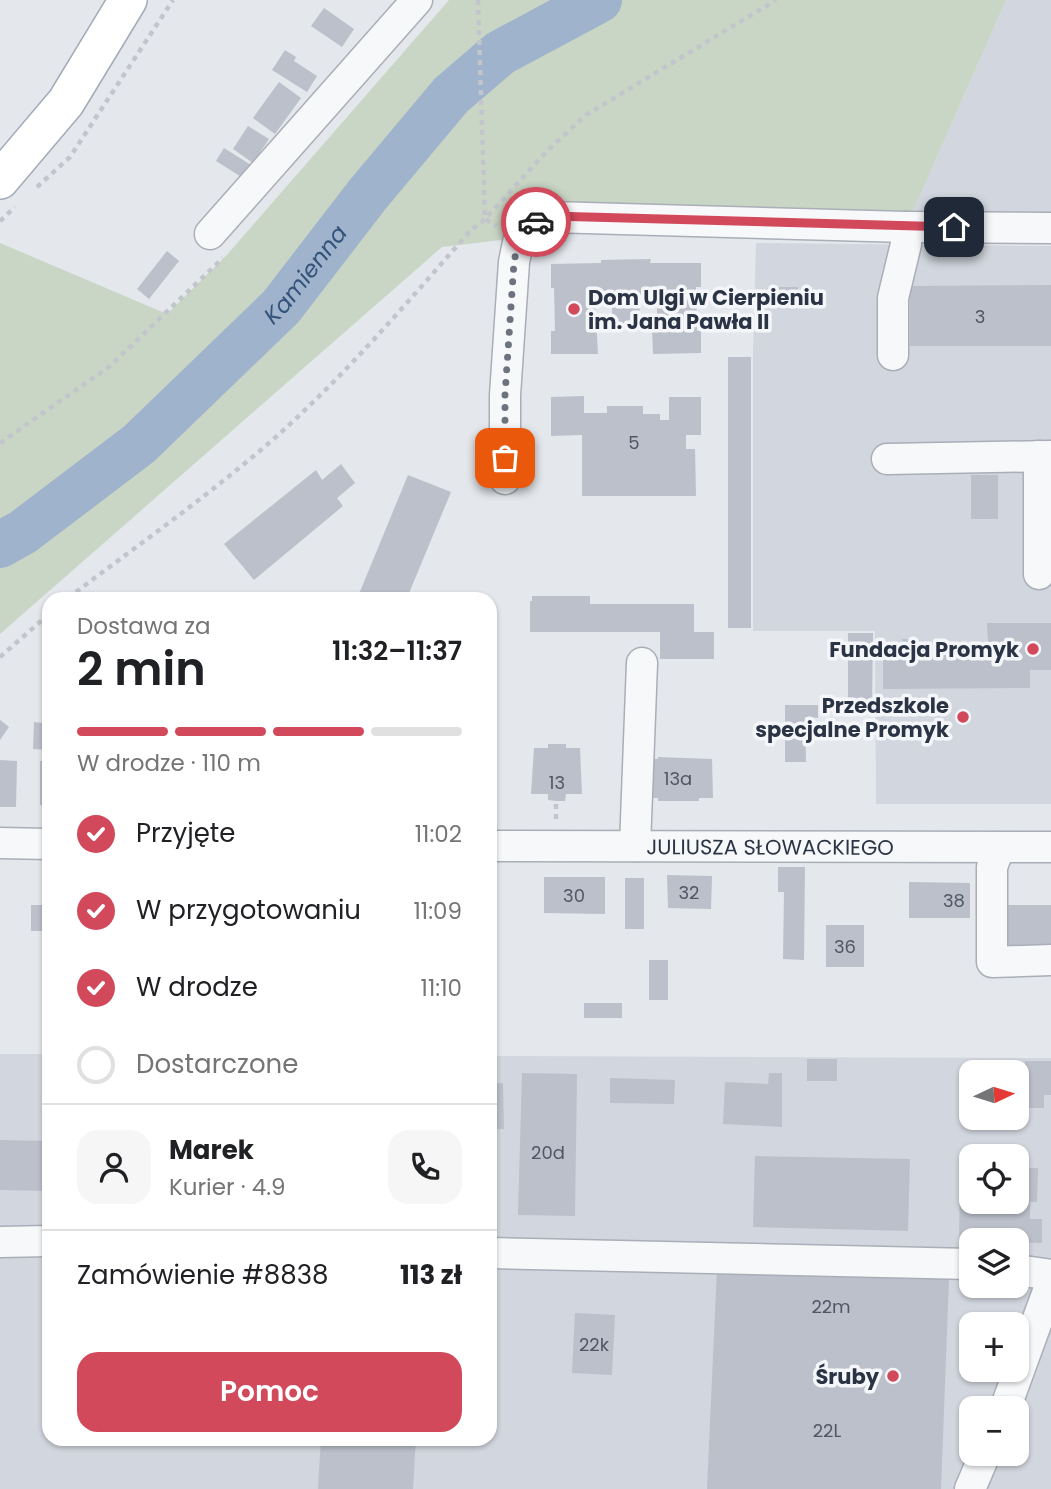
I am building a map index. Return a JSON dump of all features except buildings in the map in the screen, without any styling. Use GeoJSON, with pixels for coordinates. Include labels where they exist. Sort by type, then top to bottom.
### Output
{"type":"FeatureCollection","features":[{"type":"Feature","properties":{"kind":"main road"},"geometry":{"type":"LineString","coordinates":[[0,180],[66,102],[128,0]]}},
{"type":"Feature","properties":{"kind":"street"},"geometry":{"type":"LineString","coordinates":[[210,233],[418,0]]}},
{"type":"Feature","properties":{"kind":"street"},"geometry":{"type":"LineString","coordinates":[[505,479],[505,395],[514,262],[519,238],[539,220],[550,216],[906,227],[1051,228]]}},
{"type":"Feature","properties":{"kind":"street"},"geometry":{"type":"LineString","coordinates":[[893,355],[893,298],[906,244],[906,227]]}},
{"type":"Feature","properties":{"kind":"street"},"geometry":{"type":"LineString","coordinates":[[887,458],[1045,456],[1039,574]]}},
{"type":"Feature","properties":{"kind":"street"},"geometry":{"type":"LineString","coordinates":[[635,846],[642,663]]}},
{"type":"Feature","properties":{"kind":"street"},"geometry":{"type":"LineString","coordinates":[[0,843],[42,844]]}},
{"type":"Feature","properties":{"kind":"street","name":"JULIUSZA SŁOWACKIEGO"},"geometry":{"type":"LineString","coordinates":[[497,846],[1051,847]]}},
{"type":"Feature","properties":{"kind":"street"},"geometry":{"type":"LineString","coordinates":[[999,848],[992,867],[992,961],[1051,960]]}},
{"type":"Feature","properties":{"kind":"street"},"geometry":{"type":"LineString","coordinates":[[0,1242],[42,1241]]}},
{"type":"Feature","properties":{"kind":"street"},"geometry":{"type":"LineString","coordinates":[[497,1253],[959,1264]]}},
{"type":"Feature","properties":{"kind":"street"},"geometry":{"type":"LineString","coordinates":[[1029,1272],[1051,1275]]}},
{"type":"Feature","properties":{"kind":"street"},"geometry":{"type":"LineString","coordinates":[[1010,1396],[1051,1283]]}},
{"type":"Feature","properties":{"kind":"street"},"geometry":{"type":"LineString","coordinates":[[970,1489],[980,1466]]}},
{"type":"Feature","properties":{"kind":"path"},"geometry":{"type":"LineString","coordinates":[[478,0],[484,198]]}},
{"type":"Feature","properties":{"kind":"path"},"geometry":{"type":"LineString","coordinates":[[76,592],[179,515],[277,436],[365,350],[470,231],[485,219],[547,151],[586,115],[776,0]]}},
{"type":"Feature","properties":{"kind":"path"},"geometry":{"type":"LineString","coordinates":[[0,657],[42,620]]}},
{"type":"Feature","properties":{"kind":"shaded area"},"geometry":{"type":"Polygon","coordinates":[[[1006,0],[1051,0],[1051,228],[906,227],[1006,0]]]}},
{"type":"Feature","properties":{"kind":"shaded area"},"geometry":{"type":"Polygon","coordinates":[[[756,243],[1051,246],[1051,804],[876,804],[875,631],[753,631],[753,355],[756,243]]]}},
{"type":"Feature","properties":{"kind":"shaded area"},"geometry":{"type":"Polygon","coordinates":[[[0,1054],[42,1054],[42,1446],[497,1446],[497,1056],[1051,1058],[1051,1489],[0,1489],[0,1054]]]}},
{"type":"Feature","properties":{"kind":"green space"},"geometry":{"type":"Polygon","coordinates":[[[449,0],[1006,0],[906,227],[573,217],[519,238],[442,247],[48,592],[42,592],[42,597],[0,634],[0,243],[167,314],[226,256],[449,0]]]}},
{"type":"Feature","properties":{"kind":"waterway","name":"Kamienna"},"geometry":{"type":"LineString","coordinates":[[0,545],[23,532],[139,444],[281,307],[368,194],[451,95],[500,53],[599,0]]}},
{"type":"Feature","properties":{"kind":"way so far"},"geometry":{"type":"LineString","coordinates":[[505,458],[505,395],[514,262],[519,238],[536,222]]}},
{"type":"Feature","properties":{"kind":"place","name":"Dom Ulgi w Cierpieniu im. Jana Pawła II"},"geometry":{"type":"Point","coordinates":[574,309]}},
{"type":"Feature","properties":{"kind":"place","name":"Fundacja Promyk"},"geometry":{"type":"Point","coordinates":[1033,649]}},
{"type":"Feature","properties":{"kind":"place","name":"Przedszkole specjalne Promyk"},"geometry":{"type":"Point","coordinates":[963,717]}},
{"type":"Feature","properties":{"kind":"place","name":"Śruby"},"geometry":{"type":"Point","coordinates":[893,1376]}},
{"type":"Feature","properties":{"kind":"route"},"geometry":{"type":"LineString","coordinates":[[536,222],[550,216],[954,227]]}}]}
